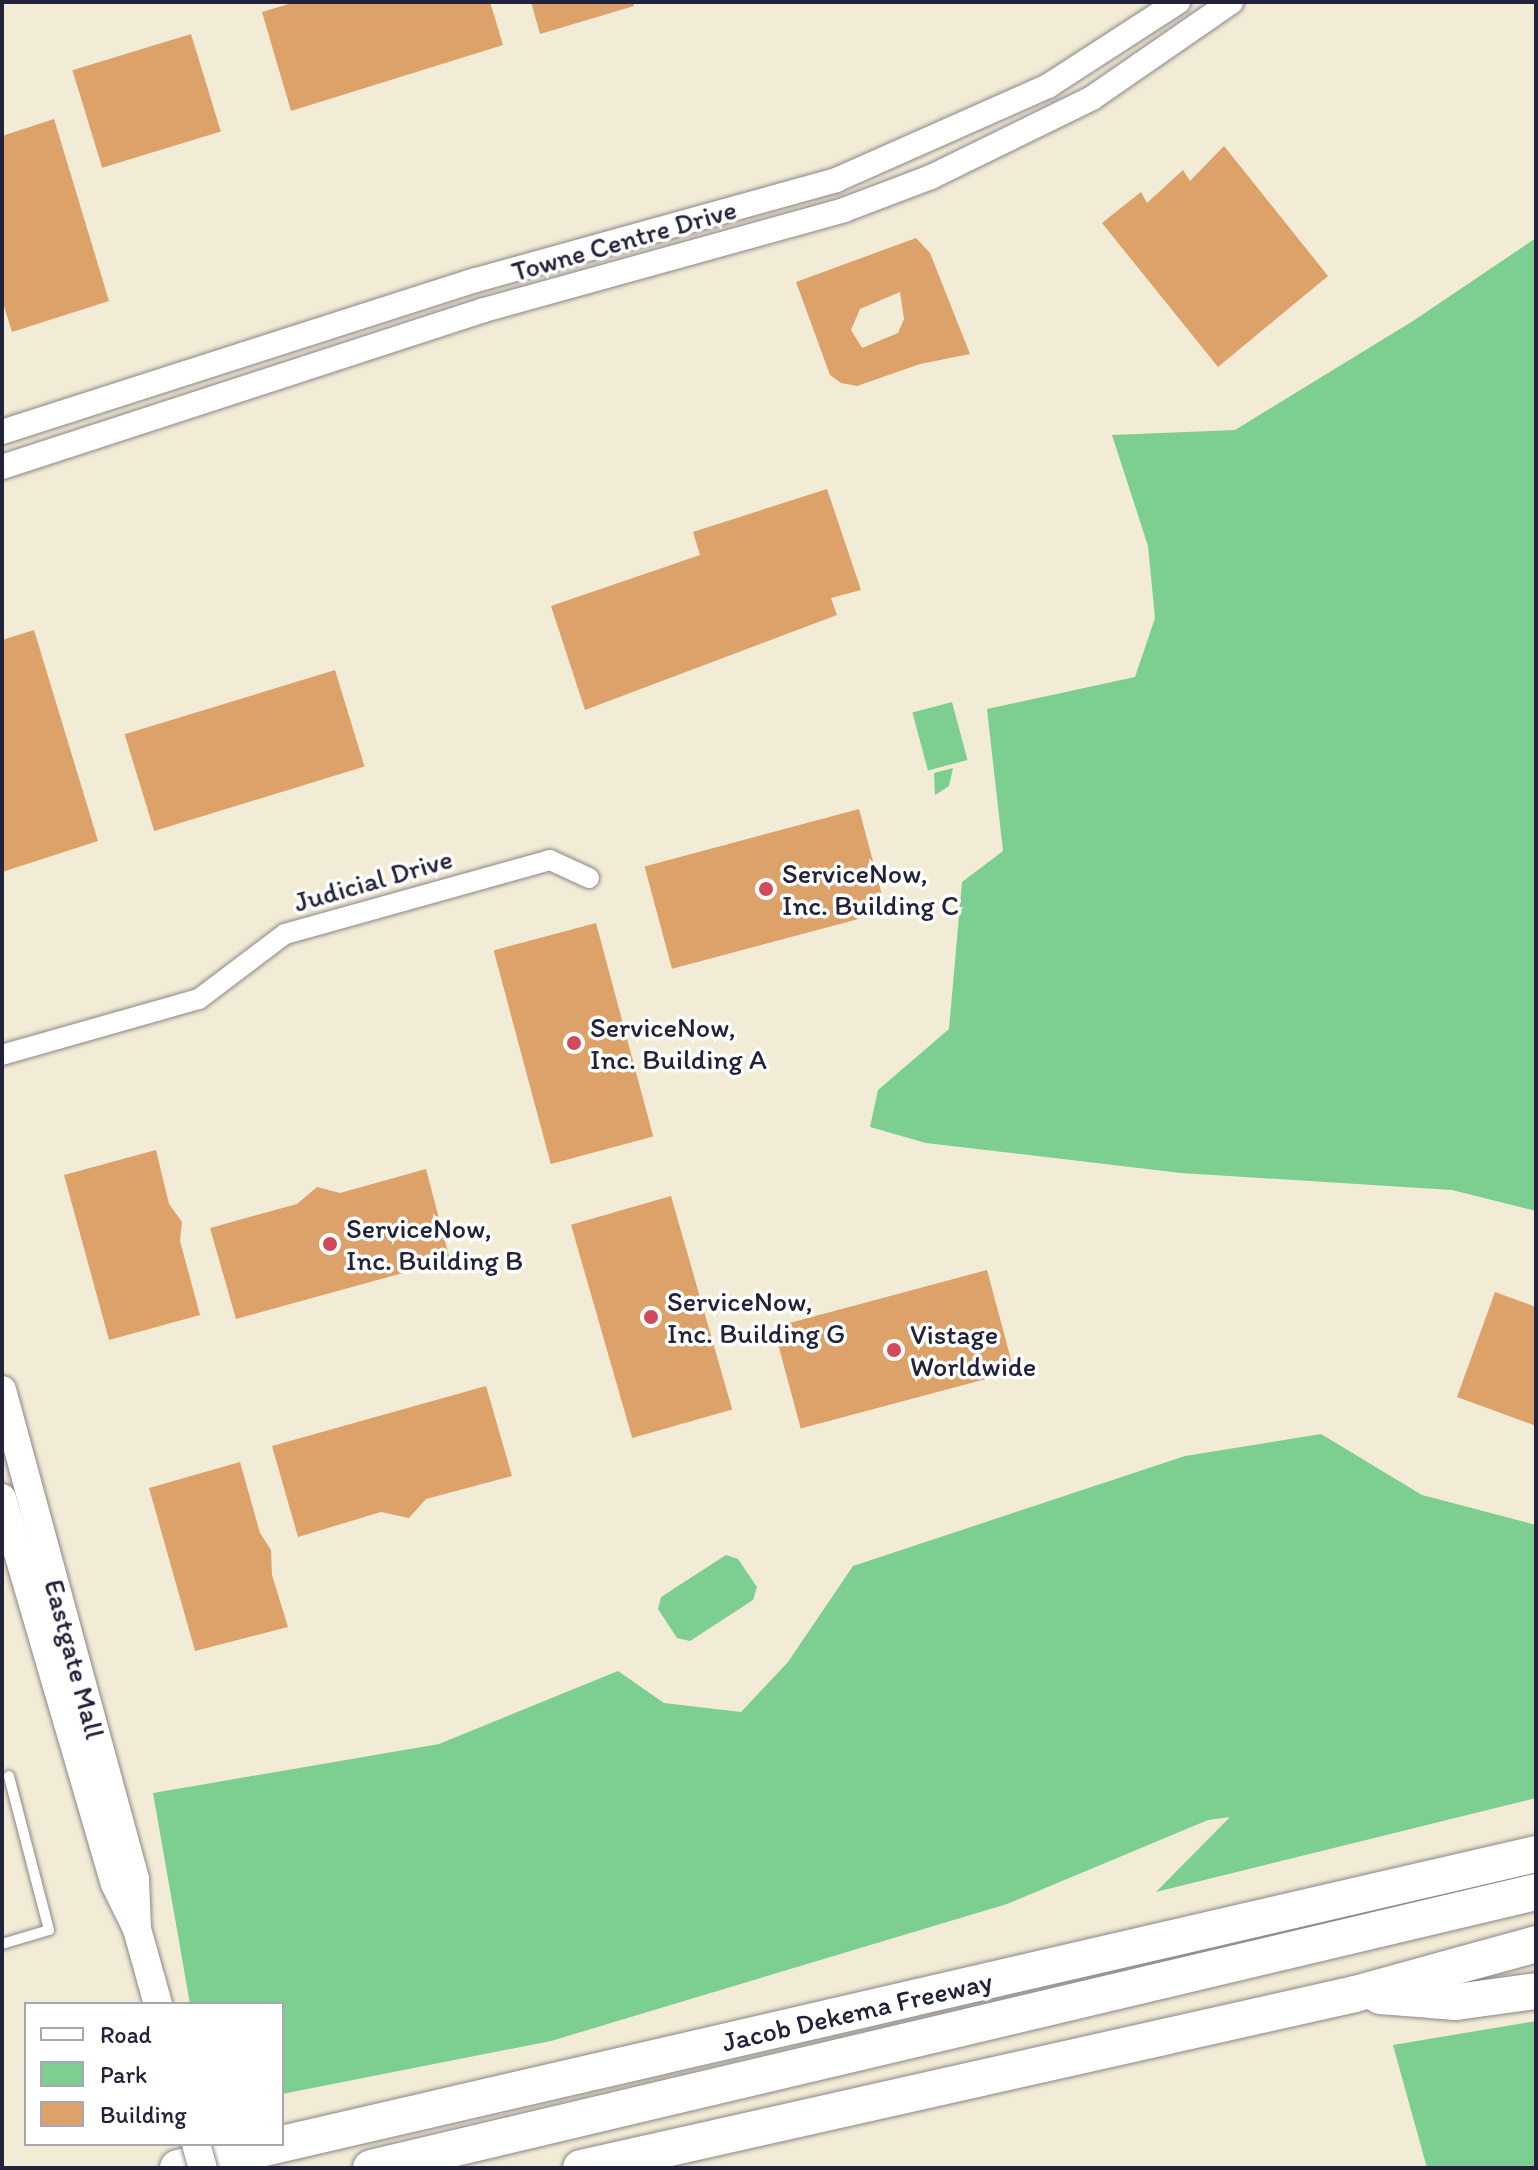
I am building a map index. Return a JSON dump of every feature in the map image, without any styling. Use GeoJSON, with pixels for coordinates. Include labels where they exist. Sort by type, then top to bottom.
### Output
{"type":"FeatureCollection","features":[{"type":"Feature","properties":{"kind":"highway","name":"Jacob Dekema Freeway"},"geometry":{"type":"LineString","coordinates":[[284,2143],[1536,1854]]}},
{"type":"Feature","properties":{"kind":"highway"},"geometry":{"type":"LineString","coordinates":[[371,2168],[1536,1892]]}},
{"type":"Feature","properties":{"kind":"highway"},"geometry":{"type":"LineString","coordinates":[[424,2168],[1536,1909]]}},
{"type":"Feature","properties":{"kind":"highway"},"geometry":{"type":"LineString","coordinates":[[581,2168],[1355,1994],[1536,1944]]}},
{"type":"Feature","properties":{"kind":"highway"},"geometry":{"type":"LineString","coordinates":[[1355,1994],[1456,2002],[1536,1991]]}},
{"type":"Feature","properties":{"kind":"highway","name":"Jacob Dekema Freeway"},"geometry":{"type":"LineString","coordinates":[[178,2168],[273,2146]]}},
{"type":"Feature","properties":{"kind":"main road","name":"Eastgate Mall"},"geometry":{"type":"LineString","coordinates":[[2,1390],[135,1879],[137,1929]]}},
{"type":"Feature","properties":{"kind":"main road","name":"Eastgate Mall"},"geometry":{"type":"LineString","coordinates":[[2,1498],[115,1884],[137,1929],[156,1997]]}},
{"type":"Feature","properties":{"kind":"main road"},"geometry":{"type":"LineString","coordinates":[[197,2146],[203,2168]]}},
{"type":"Feature","properties":{"kind":"street","name":"Towne Centre Drive"},"geometry":{"type":"LineString","coordinates":[[2,432],[476,280],[836,180],[1036,93],[1096,59],[1178,2]]}},
{"type":"Feature","properties":{"kind":"street","name":"Towne Centre Drive"},"geometry":{"type":"LineString","coordinates":[[2,467],[484,310],[859,204],[931,177],[1092,98],[1231,2]]}},
{"type":"Feature","properties":{"kind":"street","name":"Judicial Drive"},"geometry":{"type":"LineString","coordinates":[[2,1055],[199,999],[285,934],[550,860],[589,878]]}},
{"type":"Feature","properties":{"kind":"lane"},"geometry":{"type":"LineString","coordinates":[[2,1944],[49,1930],[9,1776]]}},
{"type":"Feature","properties":{"kind":"green space"},"geometry":{"type":"Polygon","coordinates":[[[1536,238],[1536,1211],[1452,1190],[1181,1173],[926,1143],[870,1127],[878,1090],[949,1029],[962,882],[1003,851],[987,709],[1135,677],[1155,618],[1148,546],[1112,435],[1235,430],[1413,321],[1536,238]]]}},
{"type":"Feature","properties":{"kind":"green space"},"geometry":{"type":"Polygon","coordinates":[[[952,702],[968,760],[928,771],[912,713],[952,702]]]}},
{"type":"Feature","properties":{"kind":"green space"},"geometry":{"type":"Polygon","coordinates":[[[953,768],[949,786],[935,795],[934,773],[953,768]]]}},
{"type":"Feature","properties":{"kind":"green space"},"geometry":{"type":"Polygon","coordinates":[[[1321,1434],[1422,1495],[1536,1525],[1536,1798],[1156,1892],[1230,1817],[1208,1820],[1007,1904],[551,2041],[284,2094],[284,2002],[190,2002],[153,1793],[439,1744],[618,1671],[664,1703],[741,1712],[788,1662],[853,1566],[1185,1456],[1321,1434]]]}},
{"type":"Feature","properties":{"kind":"green space"},"geometry":{"type":"Polygon","coordinates":[[[726,1555],[738,1559],[757,1587],[753,1600],[690,1641],[677,1638],[658,1609],[661,1597],[726,1555]]]}},
{"type":"Feature","properties":{"kind":"green space"},"geometry":{"type":"Polygon","coordinates":[[[1536,2021],[1536,2168],[1427,2168],[1393,2045],[1536,2021]]]}},
{"type":"Feature","properties":{"kind":"building"},"geometry":{"type":"Polygon","coordinates":[[[295,2],[490,2],[503,45],[291,111],[262,12],[295,2]]]}},
{"type":"Feature","properties":{"kind":"building"},"geometry":{"type":"Polygon","coordinates":[[[531,2],[633,2],[634,6],[540,34],[531,2]]]}},
{"type":"Feature","properties":{"kind":"building"},"geometry":{"type":"Polygon","coordinates":[[[191,34],[221,132],[102,168],[72,70],[191,34]]]}},
{"type":"Feature","properties":{"kind":"building"},"geometry":{"type":"Polygon","coordinates":[[[54,119],[109,301],[12,332],[2,300],[2,136],[54,119]]]}},
{"type":"Feature","properties":{"kind":"building"},"geometry":{"type":"Polygon","coordinates":[[[1224,146],[1328,276],[1218,367],[1102,223],[1141,192],[1147,203],[1183,170],[1190,181],[1224,146]]]}},
{"type":"Feature","properties":{"kind":"building"},"geometry":{"type":"Polygon","coordinates":[[[916,238],[930,253],[970,354],[920,364],[857,386],[841,383],[830,375],[796,282],[916,238]],[[900,292],[860,309],[851,330],[862,348],[898,333],[904,319],[900,292]]]}},
{"type":"Feature","properties":{"kind":"building"},"geometry":{"type":"Polygon","coordinates":[[[827,489],[861,590],[831,598],[837,615],[585,710],[551,606],[700,555],[693,532],[827,489]]]}},
{"type":"Feature","properties":{"kind":"building"},"geometry":{"type":"Polygon","coordinates":[[[34,630],[98,841],[2,872],[2,640],[34,630]]]}},
{"type":"Feature","properties":{"kind":"building"},"geometry":{"type":"Polygon","coordinates":[[[335,670],[365,767],[154,831],[125,734],[335,670]]]}},
{"type":"Feature","properties":{"kind":"building","name":"ServiceNow, Inc. Building C"},"geometry":{"type":"Polygon","coordinates":[[[859,809],[886,911],[672,969],[645,866],[859,809]]]}},
{"type":"Feature","properties":{"kind":"building","name":"ServiceNow, Inc. Building A"},"geometry":{"type":"Polygon","coordinates":[[[596,923],[653,1136],[551,1164],[494,950],[596,923]]]}},
{"type":"Feature","properties":{"kind":"building"},"geometry":{"type":"Polygon","coordinates":[[[156,1150],[169,1204],[182,1222],[180,1241],[200,1315],[109,1340],[64,1175],[156,1150]]]}},
{"type":"Feature","properties":{"kind":"building","name":"ServiceNow, Inc. Building B"},"geometry":{"type":"Polygon","coordinates":[[[426,1169],[450,1260],[236,1319],[210,1228],[297,1204],[317,1187],[340,1193],[426,1169]]]}},
{"type":"Feature","properties":{"kind":"building","name":"ServiceNow, Inc. Building G"},"geometry":{"type":"Polygon","coordinates":[[[671,1196],[732,1409],[632,1438],[571,1225],[671,1196]]]}},
{"type":"Feature","properties":{"kind":"building","name":"Vistage Worldwide"},"geometry":{"type":"Polygon","coordinates":[[[987,1270],[1014,1371],[801,1429],[774,1327],[987,1270]]]}},
{"type":"Feature","properties":{"kind":"building"},"geometry":{"type":"Polygon","coordinates":[[[1495,1292],[1536,1307],[1536,1426],[1457,1397],[1495,1292]]]}},
{"type":"Feature","properties":{"kind":"building"},"geometry":{"type":"Polygon","coordinates":[[[486,1386],[512,1476],[426,1499],[409,1518],[381,1512],[298,1537],[272,1446],[486,1386]]]}},
{"type":"Feature","properties":{"kind":"building"},"geometry":{"type":"Polygon","coordinates":[[[240,1462],[260,1533],[271,1550],[272,1575],[288,1627],[195,1651],[149,1488],[240,1462]]]}},
{"type":"Feature","properties":{"kind":"place","name":"ServiceNow, Inc. Building C"},"geometry":{"type":"Point","coordinates":[766,889]}},
{"type":"Feature","properties":{"kind":"place","name":"ServiceNow, Inc. Building A"},"geometry":{"type":"Point","coordinates":[574,1043]}},
{"type":"Feature","properties":{"kind":"place","name":"ServiceNow, Inc. Building B"},"geometry":{"type":"Point","coordinates":[330,1244]}},
{"type":"Feature","properties":{"kind":"place","name":"ServiceNow, Inc. Building G"},"geometry":{"type":"Point","coordinates":[651,1317]}},
{"type":"Feature","properties":{"kind":"place","name":"Vistage Worldwide"},"geometry":{"type":"Point","coordinates":[894,1350]}}]}
